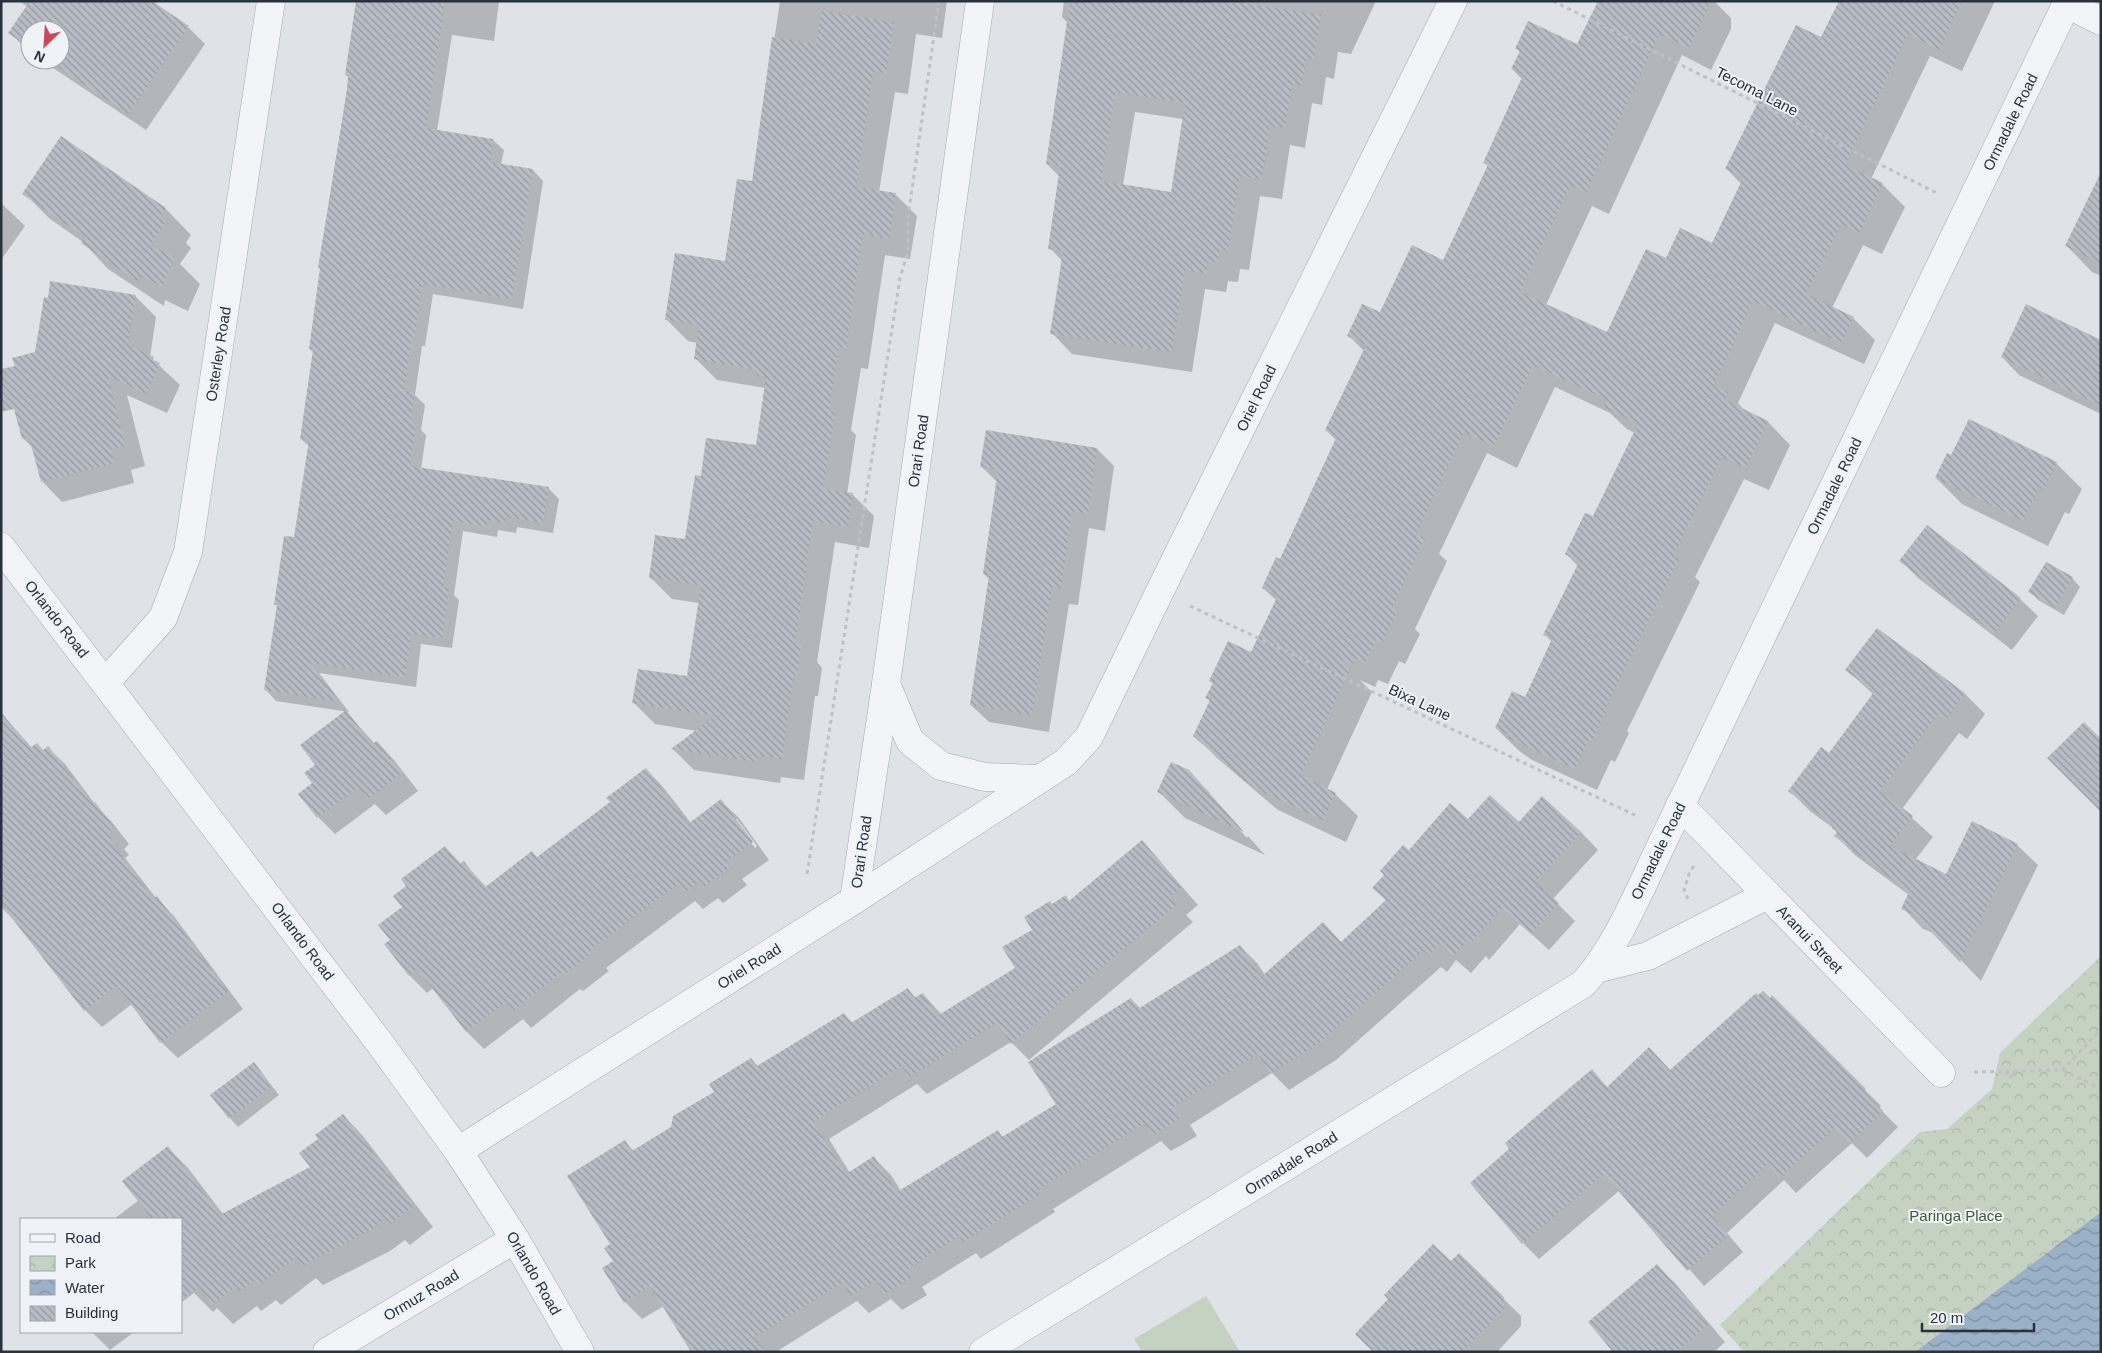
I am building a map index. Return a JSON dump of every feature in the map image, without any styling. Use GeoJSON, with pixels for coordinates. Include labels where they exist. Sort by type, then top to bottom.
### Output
{"type":"FeatureCollection","features":[{"type":"Feature","properties":{"kind":"street","name":"Osterley Road"},"geometry":{"type":"LineString","coordinates":[[106,682],[163,618],[188,552],[271,1]]}},
{"type":"Feature","properties":{"kind":"street","name":"Orari Road"},"geometry":{"type":"LineString","coordinates":[[854,900],[886,684],[980,1]]}},
{"type":"Feature","properties":{"kind":"street","name":"Oriel Road"},"geometry":{"type":"LineString","coordinates":[[458,1151],[854,900],[1066,762],[1089,737],[1453,1]]}},
{"type":"Feature","properties":{"kind":"street"},"geometry":{"type":"LineString","coordinates":[[2068,3],[2101,21]]}},
{"type":"Feature","properties":{"kind":"street","name":"Ormadale Road"},"geometry":{"type":"LineString","coordinates":[[983,1352],[1583,984],[1596,969],[1614,939],[1680,805],[2068,3]]}},
{"type":"Feature","properties":{"kind":"street","name":"Orlando Road"},"geometry":{"type":"LineString","coordinates":[[1,547],[380,1042],[458,1151],[514,1239],[580,1352]]}},
{"type":"Feature","properties":{"kind":"street"},"geometry":{"type":"LineString","coordinates":[[886,684],[910,741],[941,766],[985,777],[1039,779]]}},
{"type":"Feature","properties":{"kind":"street","name":"Aranui Street"},"geometry":{"type":"LineString","coordinates":[[1680,805],[1941,1073]]}},
{"type":"Feature","properties":{"kind":"street"},"geometry":{"type":"LineString","coordinates":[[1596,969],[1648,956],[1766,895]]}},
{"type":"Feature","properties":{"kind":"street","name":"Ormuz Road"},"geometry":{"type":"LineString","coordinates":[[327,1352],[514,1239]]}},
{"type":"Feature","properties":{"kind":"path"},"geometry":{"type":"LineString","coordinates":[[807,874],[900,278],[908,252],[908,217],[939,1]]}},
{"type":"Feature","properties":{"kind":"path","name":"Tecoma Lane"},"geometry":{"type":"LineString","coordinates":[[1553,1],[1942,196]]}},
{"type":"Feature","properties":{"kind":"path","name":"Bixa Lane"},"geometry":{"type":"LineString","coordinates":[[1181,602],[1641,818]]}},
{"type":"Feature","properties":{"kind":"path"},"geometry":{"type":"LineString","coordinates":[[1690,904],[1684,890],[1690,871],[1699,860]]}},
{"type":"Feature","properties":{"kind":"path"},"geometry":{"type":"LineString","coordinates":[[2062,1070],[2101,1029]]}},
{"type":"Feature","properties":{"kind":"path"},"geometry":{"type":"LineString","coordinates":[[1981,1072],[2062,1070],[2101,1089]]}},
{"type":"Feature","properties":{"kind":"green space","name":"Paringa Place"},"geometry":{"type":"Polygon","coordinates":[[[2101,956],[2101,1212],[1915,1352],[1744,1352],[1720,1325],[1920,1132],[1947,1129],[1992,1089],[2000,1053],[2101,956]]]}},
{"type":"Feature","properties":{"kind":"green space"},"geometry":{"type":"Polygon","coordinates":[[[1206,1296],[1240,1352],[1142,1352],[1134,1339],[1206,1296]]]}},
{"type":"Feature","properties":{"kind":"water"},"geometry":{"type":"Polygon","coordinates":[[[2101,1212],[2101,1352],[1915,1352],[2101,1212]]]}},
{"type":"Feature","properties":{"kind":"building"},"geometry":{"type":"Polygon","coordinates":[[[30,1],[152,1],[189,26],[128,114],[63,70],[70,70],[70,20],[20,20],[20,41],[8,33],[30,1]]]}},
{"type":"Feature","properties":{"kind":"building"},"geometry":{"type":"Polygon","coordinates":[[[356,1],[445,1],[426,128],[493,139],[490,162],[533,169],[512,299],[422,284],[415,336],[412,336],[404,391],[415,393],[410,423],[416,423],[410,466],[549,487],[543,523],[506,517],[505,523],[488,520],[487,527],[453,521],[443,587],[449,588],[442,638],[411,634],[405,677],[310,663],[340,702],[264,690],[277,605],[274,605],[284,536],[294,537],[309,440],[300,439],[313,350],[309,349],[320,268],[318,268],[347,90],[348,76],[345,75],[356,1]]]}},
{"type":"Feature","properties":{"kind":"building"},"geometry":{"type":"Polygon","coordinates":[[[1070,1],[1233,1],[1321,15],[1314,59],[1306,58],[1302,85],[1292,84],[1285,128],[1270,126],[1262,179],[1240,176],[1228,250],[1220,249],[1218,262],[1208,261],[1206,273],[1185,270],[1172,352],[1050,334],[1063,251],[1048,249],[1060,166],[1046,164],[1070,1]],[[1115,92],[1101,181],[1171,192],[1185,103],[1115,92]]]}},
{"type":"Feature","properties":{"kind":"building"},"geometry":{"type":"Polygon","coordinates":[[[1593,1],[1711,1],[1689,48],[1659,34],[1586,193],[1570,185],[1520,292],[1607,332],[1646,249],[1666,258],[1680,228],[1712,243],[1743,178],[1725,169],[1796,25],[1821,37],[1839,1],[1962,1],[1939,50],[1908,34],[1845,165],[1883,183],[1859,233],[1841,224],[1806,294],[1854,317],[1841,343],[1753,301],[1714,385],[1728,392],[1725,400],[1768,421],[1746,468],[1722,457],[1673,556],[1679,559],[1605,709],[1607,710],[1592,741],[1589,739],[1575,769],[1508,738],[1509,735],[1495,728],[1512,691],[1525,697],[1552,639],[1543,635],[1579,562],[1565,554],[1585,513],[1593,516],[1638,424],[1603,407],[1607,400],[1533,365],[1494,446],[1464,432],[1416,534],[1425,538],[1392,608],[1398,610],[1382,643],[1376,640],[1365,663],[1355,658],[1352,665],[1340,659],[1350,669],[1301,775],[1336,793],[1323,820],[1254,788],[1193,736],[1210,700],[1205,698],[1213,683],[1209,681],[1228,641],[1251,652],[1278,595],[1262,588],[1276,557],[1280,559],[1337,436],[1325,430],[1366,345],[1347,336],[1362,304],[1380,312],[1412,245],[1443,260],[1488,165],[1483,163],[1523,75],[1511,69],[1520,51],[1515,49],[1528,21],[1577,44],[1597,3],[1593,1]]]}},
{"type":"Feature","properties":{"kind":"building"},"geometry":{"type":"Polygon","coordinates":[[[821,11],[894,22],[886,73],[873,71],[856,187],[896,193],[889,239],[863,234],[846,348],[839,347],[829,411],[835,412],[823,489],[853,493],[848,527],[813,521],[795,644],[801,645],[797,675],[794,675],[782,759],[759,756],[758,762],[671,749],[715,716],[632,703],[638,669],[687,676],[701,585],[649,578],[655,535],[685,539],[695,475],[701,476],[706,438],[756,445],[766,377],[756,376],[757,370],[694,359],[699,325],[665,320],[675,253],[725,261],[737,179],[752,181],[772,37],[816,44],[821,11]]]}},
{"type":"Feature","properties":{"kind":"building"},"geometry":{"type":"Polygon","coordinates":[[[61,136],[166,208],[160,217],[166,221],[150,246],[175,257],[162,286],[139,276],[138,282],[81,243],[85,237],[22,194],[61,136]]]}},
{"type":"Feature","properties":{"kind":"building"},"geometry":{"type":"Polygon","coordinates":[[[2101,172],[2101,264],[2065,246],[2101,172]]]}},
{"type":"Feature","properties":{"kind":"building"},"geometry":{"type":"Polygon","coordinates":[[[50,281],[136,295],[128,345],[154,357],[153,360],[160,363],[146,394],[108,376],[125,446],[111,449],[114,463],[41,482],[29,437],[22,439],[14,409],[1,412],[1,369],[15,366],[12,358],[35,352],[44,297],[48,298],[50,281]]]}},
{"type":"Feature","properties":{"kind":"building"},"geometry":{"type":"Polygon","coordinates":[[[2026,304],[2101,340],[2101,406],[2001,357],[2026,304]]]}},
{"type":"Feature","properties":{"kind":"building"},"geometry":{"type":"Polygon","coordinates":[[[1969,419],[2057,462],[2043,490],[2039,487],[2023,521],[1935,478],[1947,453],[1951,455],[1969,419]]]}},
{"type":"Feature","properties":{"kind":"building"},"geometry":{"type":"Polygon","coordinates":[[[986,430],[1097,448],[1088,514],[1072,511],[1061,588],[1052,587],[1032,715],[970,705],[989,575],[983,574],[998,469],[980,467],[986,430]]]}},
{"type":"Feature","properties":{"kind":"building"},"geometry":{"type":"Polygon","coordinates":[[[1927,525],[2021,598],[1994,633],[1899,561],[1927,525]]]}},
{"type":"Feature","properties":{"kind":"building"},"geometry":{"type":"Polygon","coordinates":[[[2046,562],[2073,577],[2055,608],[2028,592],[2046,562]]]}},
{"type":"Feature","properties":{"kind":"building"},"geometry":{"type":"Polygon","coordinates":[[[1877,628],[1965,693],[1946,720],[1938,714],[1880,791],[1913,816],[1890,846],[1946,874],[1972,821],[2018,844],[1960,962],[1916,916],[1901,909],[1909,892],[1834,836],[1837,832],[1832,828],[1834,825],[1788,791],[1821,747],[1829,753],[1874,692],[1845,670],[1877,628]]]}},
{"type":"Feature","properties":{"kind":"building"},"geometry":{"type":"Polygon","coordinates":[[[346,710],[372,744],[377,741],[402,773],[368,799],[358,787],[317,818],[298,794],[312,783],[304,773],[315,765],[300,745],[346,710]]]}},
{"type":"Feature","properties":{"kind":"building"},"geometry":{"type":"Polygon","coordinates":[[[1,712],[30,748],[37,743],[43,750],[48,746],[93,804],[95,802],[114,827],[108,831],[113,838],[110,840],[153,899],[157,896],[228,992],[160,1043],[117,986],[84,1011],[1,904],[1,712]]]}},
{"type":"Feature","properties":{"kind":"building"},"geometry":{"type":"Polygon","coordinates":[[[2084,722],[2101,739],[2101,812],[2047,758],[2084,722]]]}},
{"type":"Feature","properties":{"kind":"building"},"geometry":{"type":"Polygon","coordinates":[[[1171,762],[1189,770],[1244,832],[1157,792],[1171,762]]]}},
{"type":"Feature","properties":{"kind":"building"},"geometry":{"type":"Polygon","coordinates":[[[646,768],[688,824],[721,799],[753,842],[726,861],[731,867],[705,886],[701,881],[685,892],[678,884],[590,950],[592,953],[564,975],[562,972],[513,1011],[506,1002],[466,1032],[418,970],[409,976],[384,944],[390,940],[378,925],[402,907],[393,896],[406,886],[401,879],[445,846],[459,864],[464,861],[484,888],[532,851],[537,857],[610,802],[606,798],[646,768]]]}},
{"type":"Feature","properties":{"kind":"building"},"geometry":{"type":"Polygon","coordinates":[[[1490,795],[1519,822],[1542,796],[1581,832],[1536,882],[1559,903],[1531,934],[1502,908],[1471,943],[1468,940],[1453,957],[1439,944],[1429,956],[1423,951],[1317,1045],[1270,1074],[1258,1054],[1173,1107],[1181,1118],[1153,1135],[1145,1123],[1036,1191],[1039,1195],[963,1242],[959,1236],[906,1270],[911,1278],[884,1294],[876,1280],[851,1296],[842,1283],[755,1337],[765,1352],[691,1352],[650,1286],[624,1303],[602,1268],[613,1261],[604,1248],[610,1244],[567,1176],[625,1140],[632,1151],[671,1127],[673,1116],[714,1092],[709,1084],[751,1058],[757,1066],[844,1013],[851,1023],[908,988],[914,998],[923,993],[937,1016],[1015,968],[1002,947],[1032,930],[1024,917],[1050,901],[1052,904],[1066,895],[1069,901],[1142,840],[1182,887],[1170,897],[1176,905],[1011,1044],[997,1023],[909,1077],[902,1066],[813,1122],[846,1174],[874,1156],[897,1192],[998,1130],[1002,1137],[1056,1104],[1028,1062],[1131,998],[1138,1009],[1240,945],[1261,977],[1323,922],[1341,942],[1386,900],[1372,888],[1384,875],[1380,871],[1403,845],[1409,850],[1450,803],[1468,819],[1490,795]]]}},
{"type":"Feature","properties":{"kind":"building"},"geometry":{"type":"Polygon","coordinates":[[[1763,991],[1770,998],[1772,995],[1866,1089],[1864,1091],[1883,1111],[1850,1143],[1835,1128],[1779,1178],[1768,1164],[1712,1216],[1728,1235],[1687,1271],[1604,1174],[1522,1244],[1470,1183],[1509,1149],[1505,1143],[1592,1069],[1607,1087],[1649,1047],[1670,1070],[1756,993],[1758,995],[1763,991]]]}},
{"type":"Feature","properties":{"kind":"building"},"geometry":{"type":"Polygon","coordinates":[[[254,1062],[272,1086],[229,1119],[210,1095],[254,1062]]]}},
{"type":"Feature","properties":{"kind":"building"},"geometry":{"type":"Polygon","coordinates":[[[343,1114],[414,1206],[389,1225],[384,1219],[369,1231],[302,1266],[297,1257],[259,1285],[255,1280],[240,1291],[236,1286],[212,1305],[199,1287],[182,1299],[182,1218],[151,1218],[122,1181],[168,1146],[220,1215],[310,1167],[299,1153],[318,1139],[315,1135],[343,1114]]]}},
{"type":"Feature","properties":{"kind":"building"},"geometry":{"type":"Polygon","coordinates":[[[1433,1244],[1451,1261],[1459,1253],[1504,1297],[1504,1309],[1462,1352],[1373,1352],[1355,1334],[1388,1299],[1384,1295],[1433,1244]]]}},
{"type":"Feature","properties":{"kind":"building"},"geometry":{"type":"Polygon","coordinates":[[[1657,1264],[1709,1324],[1676,1352],[1613,1352],[1588,1322],[1657,1264]]]}}]}
